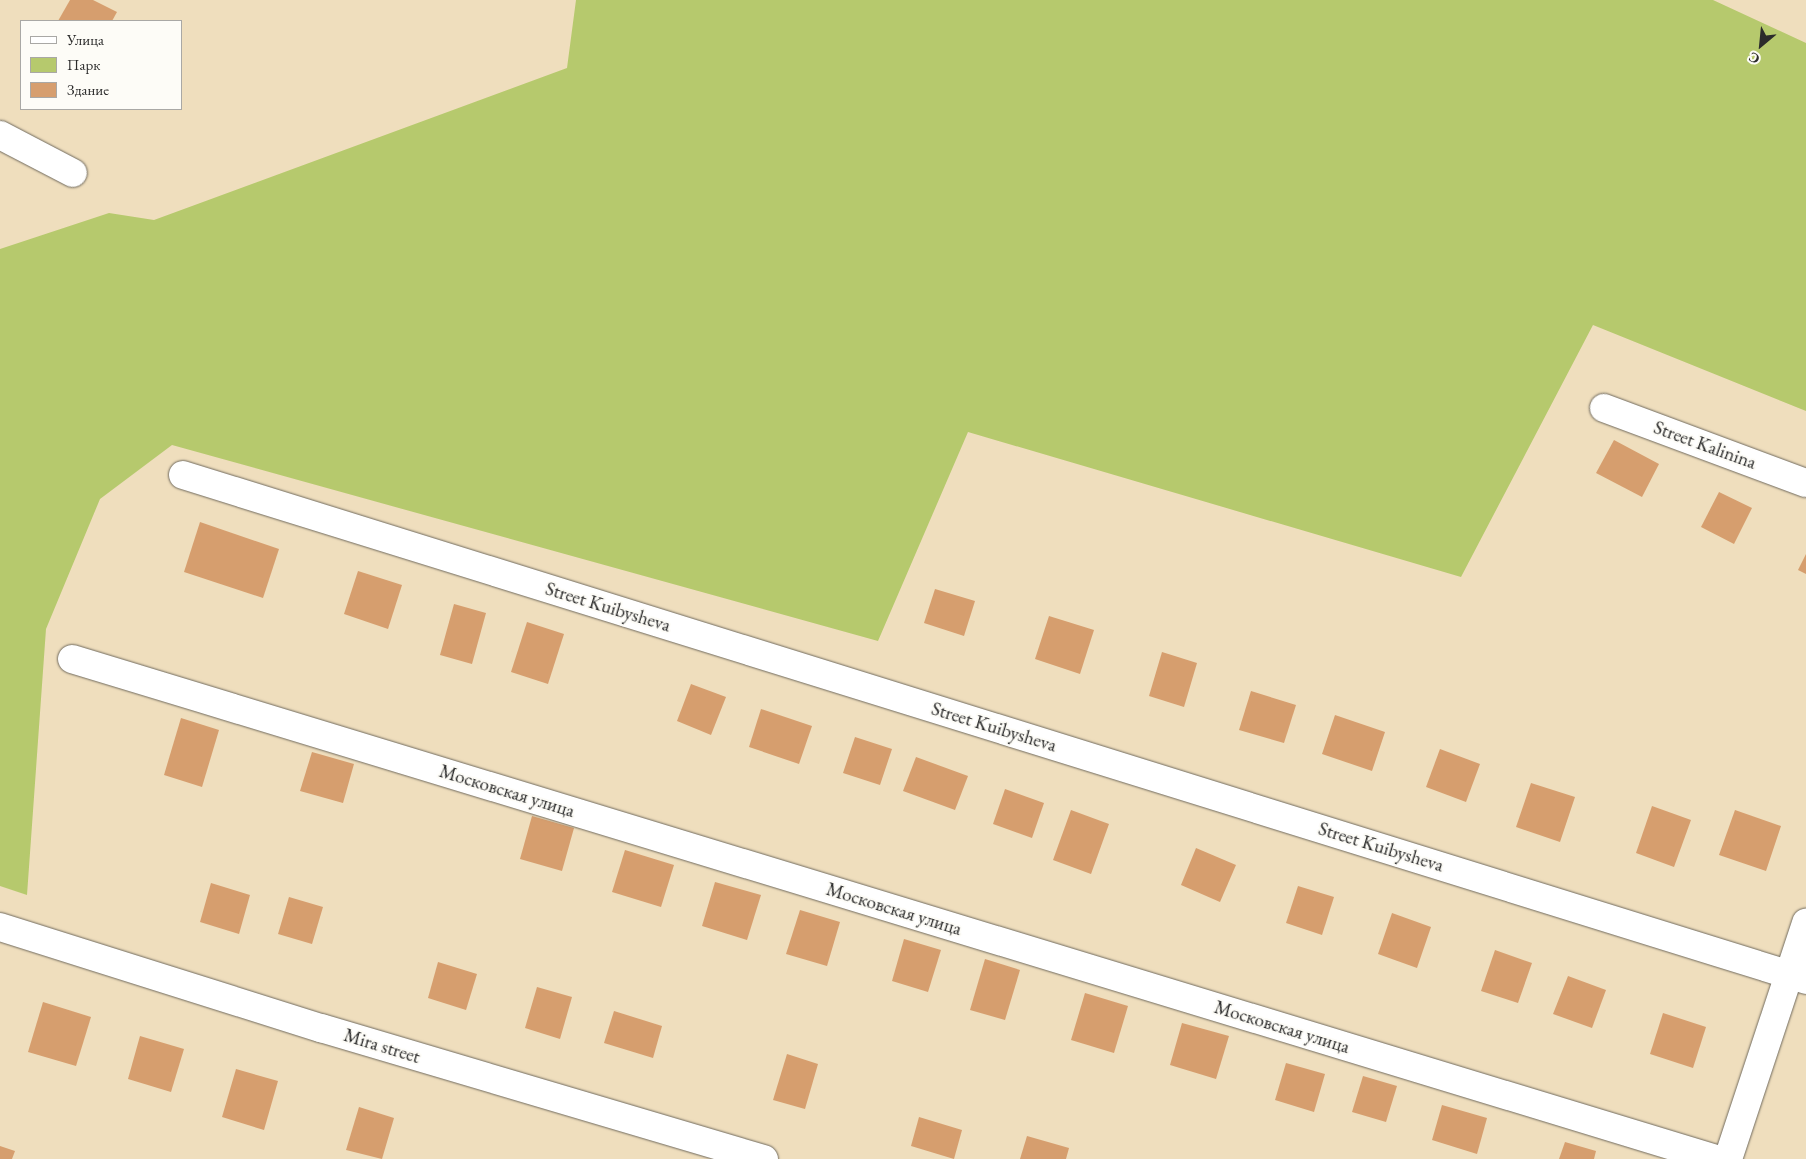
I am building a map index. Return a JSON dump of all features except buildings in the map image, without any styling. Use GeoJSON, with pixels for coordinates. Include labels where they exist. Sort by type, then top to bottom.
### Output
{"type":"FeatureCollection","features":[{"type":"Feature","properties":{"kind":"street"},"geometry":{"type":"LineString","coordinates":[[0,135],[73,173]]}},
{"type":"Feature","properties":{"kind":"street","name":"Street Kalinina"},"geometry":{"type":"LineString","coordinates":[[1604,408],[1806,483]]}},
{"type":"Feature","properties":{"kind":"street","name":"Street Kuibysheva"},"geometry":{"type":"LineString","coordinates":[[183,475],[1797,977]]}},
{"type":"Feature","properties":{"kind":"street","name":"Московская улица"},"geometry":{"type":"LineString","coordinates":[[72,659],[1716,1159]]}},
{"type":"Feature","properties":{"kind":"street"},"geometry":{"type":"LineString","coordinates":[[1728,1159],[1797,977],[1806,923]]}},
{"type":"Feature","properties":{"kind":"street","name":"Mira street"},"geometry":{"type":"LineString","coordinates":[[0,927],[331,1030],[764,1159]]}},
{"type":"Feature","properties":{"kind":"green space"},"geometry":{"type":"Polygon","coordinates":[[[576,0],[1713,0],[1806,43],[1806,411],[1593,325],[1461,577],[968,432],[878,641],[172,445],[100,499],[46,629],[27,895],[0,886],[0,249],[109,213],[154,220],[567,68],[576,0]]]}}]}
